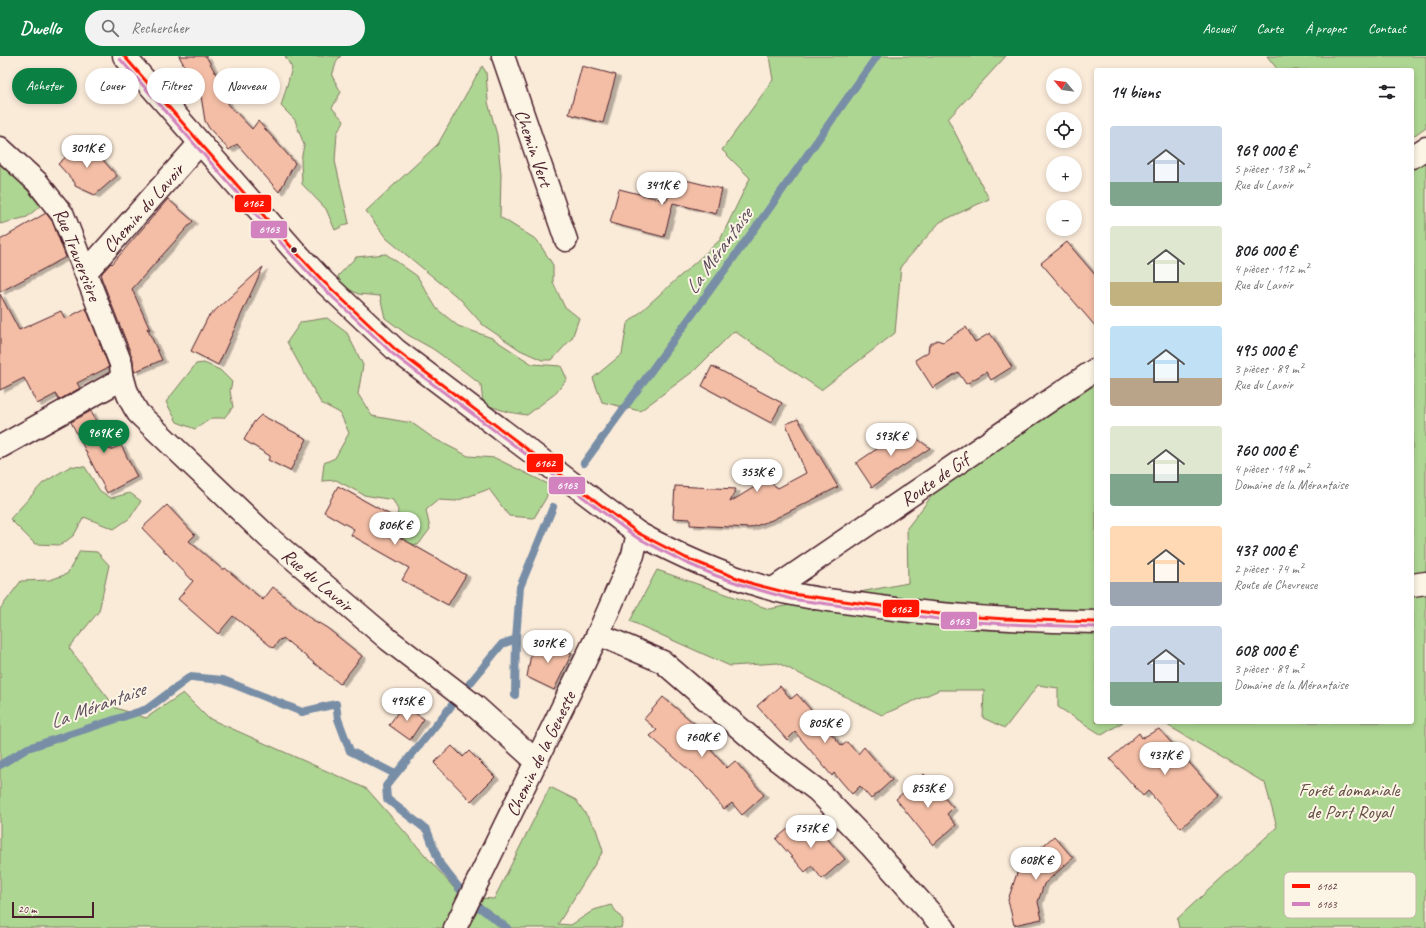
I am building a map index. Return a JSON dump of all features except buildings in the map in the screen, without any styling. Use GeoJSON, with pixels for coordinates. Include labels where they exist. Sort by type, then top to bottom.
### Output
{"type":"FeatureCollection","features":[{"type":"Feature","properties":{"kind":"street"},"geometry":{"type":"LineString","coordinates":[[124,56],[324,282],[396,350],[638,533],[676,554],[733,577],[773,589],[821,599],[923,613],[1044,621],[1094,622]]}},
{"type":"Feature","properties":{"kind":"street","name":"Chemin Vert"},"geometry":{"type":"LineString","coordinates":[[502,56],[566,240]]}},
{"type":"Feature","properties":{"kind":"street","name":"Chemin du Lavoir"},"geometry":{"type":"LineString","coordinates":[[86,272],[200,143]]}},
{"type":"Feature","properties":{"kind":"street","name":"Rue Traversière"},"geometry":{"type":"LineString","coordinates":[[0,148],[37,182],[62,215],[86,272],[95,301],[121,364],[122,379]]}},
{"type":"Feature","properties":{"kind":"street"},"geometry":{"type":"LineString","coordinates":[[1414,157],[1426,148]]}},
{"type":"Feature","properties":{"kind":"street","name":"Route de Gif"},"geometry":{"type":"LineString","coordinates":[[773,589],[1094,370]]}},
{"type":"Feature","properties":{"kind":"street"},"geometry":{"type":"LineString","coordinates":[[0,447],[122,379]]}},
{"type":"Feature","properties":{"kind":"street","name":"Rue du Lavoir"},"geometry":{"type":"LineString","coordinates":[[122,379],[130,401],[138,413],[268,537],[389,640],[457,691],[535,760]]}},
{"type":"Feature","properties":{"kind":"street","name":"Chemin de la Geneste"},"geometry":{"type":"LineString","coordinates":[[455,928],[535,760],[598,634],[633,555],[638,533]]}},
{"type":"Feature","properties":{"kind":"street"},"geometry":{"type":"LineString","coordinates":[[1414,585],[1426,583]]}},
{"type":"Feature","properties":{"kind":"street"},"geometry":{"type":"LineString","coordinates":[[598,634],[663,662],[772,756],[818,790],[875,850],[944,928]]}},
{"type":"Feature","properties":{"kind":"green space"},"geometry":{"type":"Polygon","coordinates":[[[285,56],[341,56],[337,60],[332,76],[341,92],[332,108],[344,121],[337,133],[335,161],[349,223],[335,230],[326,209],[302,184],[301,160],[304,145],[295,120],[281,106],[292,68],[285,56]]]}},
{"type":"Feature","properties":{"kind":"green space"},"geometry":{"type":"Polygon","coordinates":[[[769,56],[1006,56],[948,119],[989,199],[940,222],[901,266],[895,333],[821,390],[734,331],[695,370],[640,411],[602,402],[593,378],[622,354],[627,324],[720,240],[750,178],[722,150],[773,80],[769,56]]]}},
{"type":"Feature","properties":{"kind":"green space"},"geometry":{"type":"Polygon","coordinates":[[[1267,56],[1426,56],[1426,127],[1414,136],[1414,68],[1276,68],[1267,56]]]}},
{"type":"Feature","properties":{"kind":"green space"},"geometry":{"type":"Polygon","coordinates":[[[482,66],[486,72],[488,102],[497,135],[501,174],[500,217],[537,240],[553,265],[553,282],[564,306],[579,318],[572,338],[552,360],[542,360],[520,350],[483,325],[461,300],[386,238],[366,211],[438,144],[482,66]]]}},
{"type":"Feature","properties":{"kind":"green space"},"geometry":{"type":"Polygon","coordinates":[[[0,156],[40,206],[27,217],[0,224],[0,156]]]}},
{"type":"Feature","properties":{"kind":"green space","name":"Forêt domaniale de Port Royal"},"geometry":{"type":"Polygon","coordinates":[[[1426,156],[1426,928],[1179,928],[1177,919],[1277,827],[1265,783],[1165,724],[1414,724],[1414,165],[1426,156]]]}},
{"type":"Feature","properties":{"kind":"green space"},"geometry":{"type":"Polygon","coordinates":[[[386,254],[417,276],[437,309],[458,326],[492,338],[532,364],[561,366],[567,379],[556,393],[527,415],[508,412],[483,404],[481,385],[433,349],[408,335],[385,318],[380,296],[358,294],[341,285],[338,276],[356,257],[386,254]]]}},
{"type":"Feature","properties":{"kind":"green space"},"geometry":{"type":"Polygon","coordinates":[[[327,318],[347,333],[363,365],[358,394],[372,416],[412,423],[433,438],[468,456],[495,458],[550,485],[546,498],[534,518],[509,516],[489,489],[456,501],[438,500],[426,510],[430,529],[418,545],[406,543],[396,531],[398,510],[393,500],[364,495],[336,480],[322,481],[324,463],[335,458],[349,433],[340,413],[321,403],[287,342],[301,322],[327,318]]]}},
{"type":"Feature","properties":{"kind":"green space"},"geometry":{"type":"Polygon","coordinates":[[[204,363],[220,370],[232,382],[230,391],[233,407],[224,418],[212,418],[195,429],[177,422],[166,402],[196,364],[204,363]]]}},
{"type":"Feature","properties":{"kind":"green space"},"geometry":{"type":"Polygon","coordinates":[[[1094,385],[1094,724],[1120,724],[1102,735],[1058,707],[1058,688],[1038,685],[1005,728],[983,718],[984,690],[939,690],[882,715],[778,663],[730,666],[630,621],[657,570],[769,609],[908,583],[907,528],[938,488],[1094,385]]]}},
{"type":"Feature","properties":{"kind":"green space"},"geometry":{"type":"Polygon","coordinates":[[[71,466],[85,467],[100,491],[111,498],[130,493],[141,501],[130,518],[114,529],[84,517],[74,535],[61,545],[35,544],[10,519],[43,483],[71,466]]]}},
{"type":"Feature","properties":{"kind":"green space"},"geometry":{"type":"Polygon","coordinates":[[[80,551],[97,552],[109,565],[99,611],[69,648],[116,708],[146,718],[183,693],[208,718],[367,789],[461,896],[446,928],[0,928],[0,609],[21,581],[50,580],[67,574],[80,551]]]}},
{"type":"Feature","properties":{"kind":"green space"},"geometry":{"type":"Polygon","coordinates":[[[550,787],[576,800],[596,829],[603,851],[558,924],[571,925],[594,910],[611,905],[623,920],[621,928],[466,928],[481,898],[494,899],[550,787]]]}},
{"type":"Feature","properties":{"kind":"waterway","name":"La Mérantaise"},"geometry":{"type":"LineString","coordinates":[[584,463],[764,216],[877,56]]}},
{"type":"Feature","properties":{"kind":"waterway","name":"La Mérantaise"},"geometry":{"type":"LineString","coordinates":[[507,928],[467,898],[440,864],[427,830],[387,799],[386,786],[502,644],[516,639],[520,587],[553,507]]}},
{"type":"Feature","properties":{"kind":"waterway"},"geometry":{"type":"LineString","coordinates":[[515,695],[516,639]]}},
{"type":"Feature","properties":{"kind":"waterway","name":"La Mérantaise"},"geometry":{"type":"LineString","coordinates":[[0,765],[28,748],[147,709],[190,677],[223,680],[302,712],[336,704],[338,719],[350,751],[395,774]]}},
{"type":"Feature","properties":{"kind":"transit line","name":"6162"},"geometry":{"type":"LineString","coordinates":[[124,56],[293,249],[324,282],[396,350],[638,533],[686,558],[753,584],[792,594],[947,615],[1006,619],[1094,622]]}},
{"type":"Feature","properties":{"kind":"transit line","name":"6163"},"geometry":{"type":"LineString","coordinates":[[120,59],[289,252],[321,286],[393,354],[636,537],[684,562],[717,576],[791,599],[946,620],[1094,627]]}}]}
